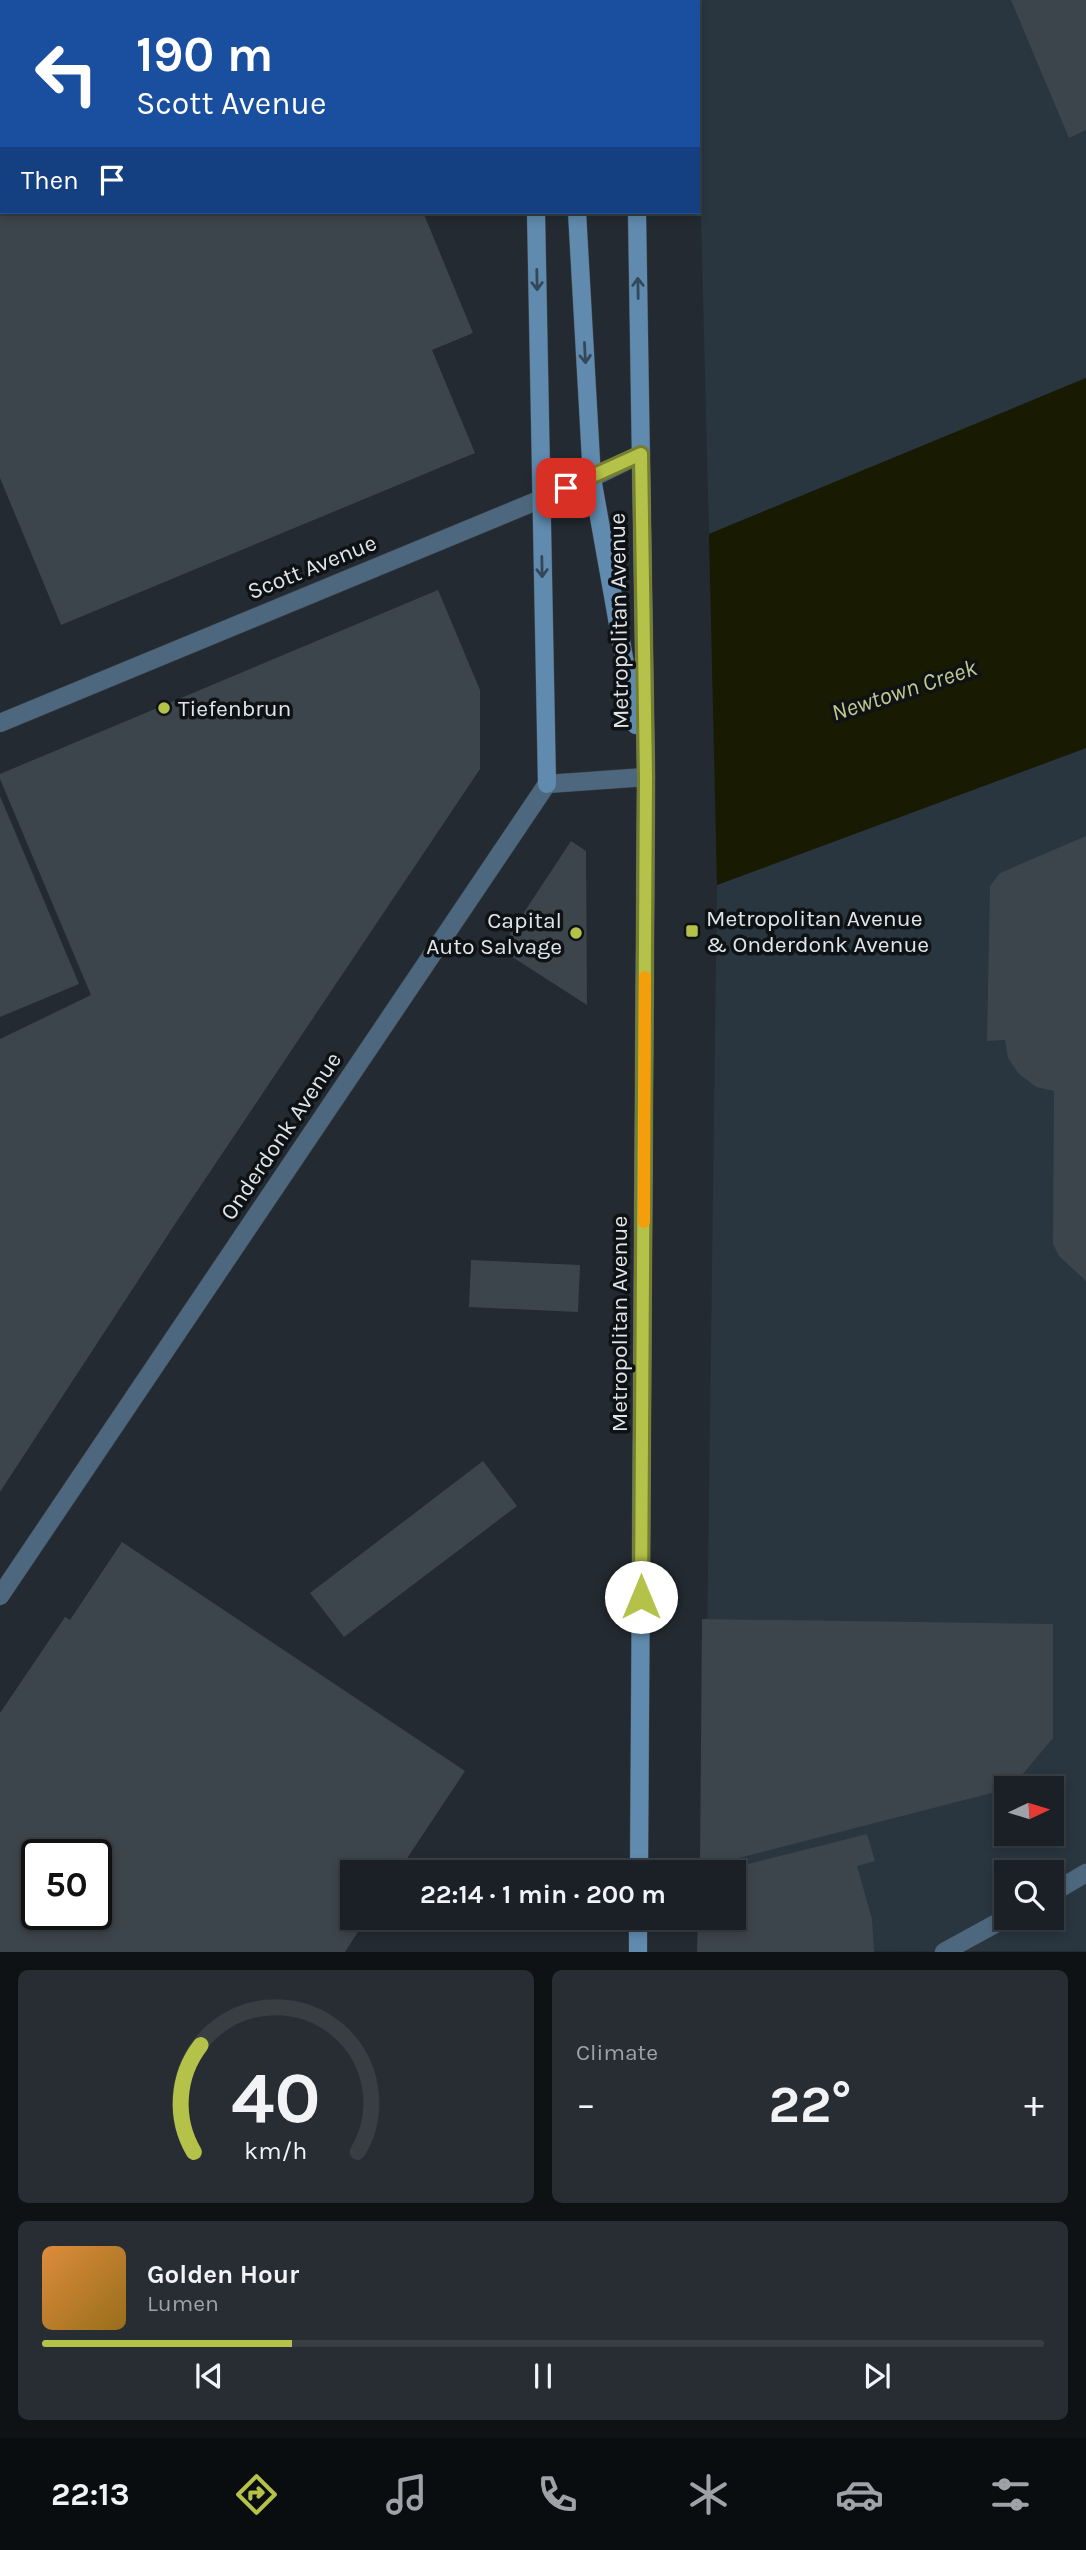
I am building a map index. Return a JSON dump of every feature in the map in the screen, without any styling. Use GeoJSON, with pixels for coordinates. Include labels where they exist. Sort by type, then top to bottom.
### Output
{"type":"FeatureCollection","features":[{"type":"Feature","properties":{"kind":"main road"},"geometry":{"type":"LineString","coordinates":[[536,214],[547,784]]}},
{"type":"Feature","properties":{"kind":"main road","name":"Metropolitan Avenue"},"geometry":{"type":"LineString","coordinates":[[577,214],[592,478],[646,777]]}},
{"type":"Feature","properties":{"kind":"main road","name":"Metropolitan Avenue"},"geometry":{"type":"LineString","coordinates":[[637,214],[646,777],[639,1860]]}},
{"type":"Feature","properties":{"kind":"main road"},"geometry":{"type":"LineString","coordinates":[[638,1930],[638,1951]]}},
{"type":"Feature","properties":{"kind":"street","name":"Scott Avenue"},"geometry":{"type":"LineString","coordinates":[[0,723],[592,478],[641,454]]}},
{"type":"Feature","properties":{"kind":"street"},"geometry":{"type":"LineString","coordinates":[[547,784],[646,777]]}},
{"type":"Feature","properties":{"kind":"street","name":"Onderdonk Avenue"},"geometry":{"type":"LineString","coordinates":[[0,1596],[547,784]]}},
{"type":"Feature","properties":{"kind":"street"},"geometry":{"type":"LineString","coordinates":[[1064,1886],[1086,1873]]}},
{"type":"Feature","properties":{"kind":"street"},"geometry":{"type":"LineString","coordinates":[[944,1951],[994,1924]]}},
{"type":"Feature","properties":{"kind":"shaded area"},"geometry":{"type":"Polygon","coordinates":[[[700,0],[1086,0],[1086,378],[709,534],[700,177],[700,0]]]}},
{"type":"Feature","properties":{"kind":"shaded area"},"geometry":{"type":"Polygon","coordinates":[[[1086,748],[1086,1951],[703,1952],[722,1930],[746,1930],[746,1860],[704,1860],[717,885],[1086,748]]]}},
{"type":"Feature","properties":{"kind":"water","name":"Newtown Creek"},"geometry":{"type":"Polygon","coordinates":[[[1086,378],[1086,748],[717,885],[709,534],[1086,378]]]}},
{"type":"Feature","properties":{"kind":"building"},"geometry":{"type":"Polygon","coordinates":[[[1011,0],[1086,0],[1086,130],[1069,138],[1011,0]]]}},
{"type":"Feature","properties":{"kind":"building"},"geometry":{"type":"Polygon","coordinates":[[[0,214],[424,214],[473,333],[432,350],[475,453],[61,625],[0,478],[0,214]]]}},
{"type":"Feature","properties":{"kind":"building"},"geometry":{"type":"Polygon","coordinates":[[[438,590],[480,690],[480,769],[175,1224],[0,1492],[0,1039],[91,995],[0,774],[438,590]]]}},
{"type":"Feature","properties":{"kind":"building"},"geometry":{"type":"Polygon","coordinates":[[[0,796],[79,984],[0,1017],[0,796]]]}},
{"type":"Feature","properties":{"kind":"building"},"geometry":{"type":"Polygon","coordinates":[[[1086,836],[1086,1281],[1059,1256],[1053,1244],[1054,1091],[1036,1087],[1018,1073],[1008,1058],[1005,1040],[987,1041],[990,886],[1000,873],[1086,836]]]}},
{"type":"Feature","properties":{"kind":"building"},"geometry":{"type":"Polygon","coordinates":[[[571,841],[586,851],[587,1005],[500,949],[571,841]]]}},
{"type":"Feature","properties":{"kind":"building"},"geometry":{"type":"Polygon","coordinates":[[[471,1260],[580,1265],[578,1312],[469,1307],[471,1260]]]}},
{"type":"Feature","properties":{"kind":"building"},"geometry":{"type":"Polygon","coordinates":[[[483,1461],[517,1506],[344,1637],[310,1593],[483,1461]]]}},
{"type":"Feature","properties":{"kind":"building"},"geometry":{"type":"Polygon","coordinates":[[[122,1542],[465,1771],[406,1860],[340,1860],[340,1930],[359,1930],[345,1952],[0,1952],[0,1713],[65,1617],[70,1620],[122,1542]]]}},
{"type":"Feature","properties":{"kind":"building"},"geometry":{"type":"Polygon","coordinates":[[[702,1619],[1053,1624],[1053,1738],[1021,1776],[994,1776],[994,1792],[731,1860],[700,1860],[702,1619]]]}},
{"type":"Feature","properties":{"kind":"building"},"geometry":{"type":"Polygon","coordinates":[[[867,1834],[875,1861],[857,1866],[872,1919],[874,1952],[697,1952],[698,1930],[746,1930],[746,1865],[867,1834]]]}},
{"type":"Feature","properties":{"kind":"slow traffic"},"geometry":{"type":"LineString","coordinates":[[644,1222],[645,977]]}},
{"type":"Feature","properties":{"kind":"place","name":"Tiefenbrun"},"geometry":{"type":"Point","coordinates":[164,708]}},
{"type":"Feature","properties":{"kind":"place","name":"Metropolitan Avenue & Onderdonk Avenue"},"geometry":{"type":"Point","coordinates":[692,931]}},
{"type":"Feature","properties":{"kind":"place","name":"Capital Auto Salvage"},"geometry":{"type":"Point","coordinates":[576,933]}},
{"type":"Feature","properties":{"kind":"route"},"geometry":{"type":"LineString","coordinates":[[566,488],[641,454],[646,777],[641,1597]]}}]}
